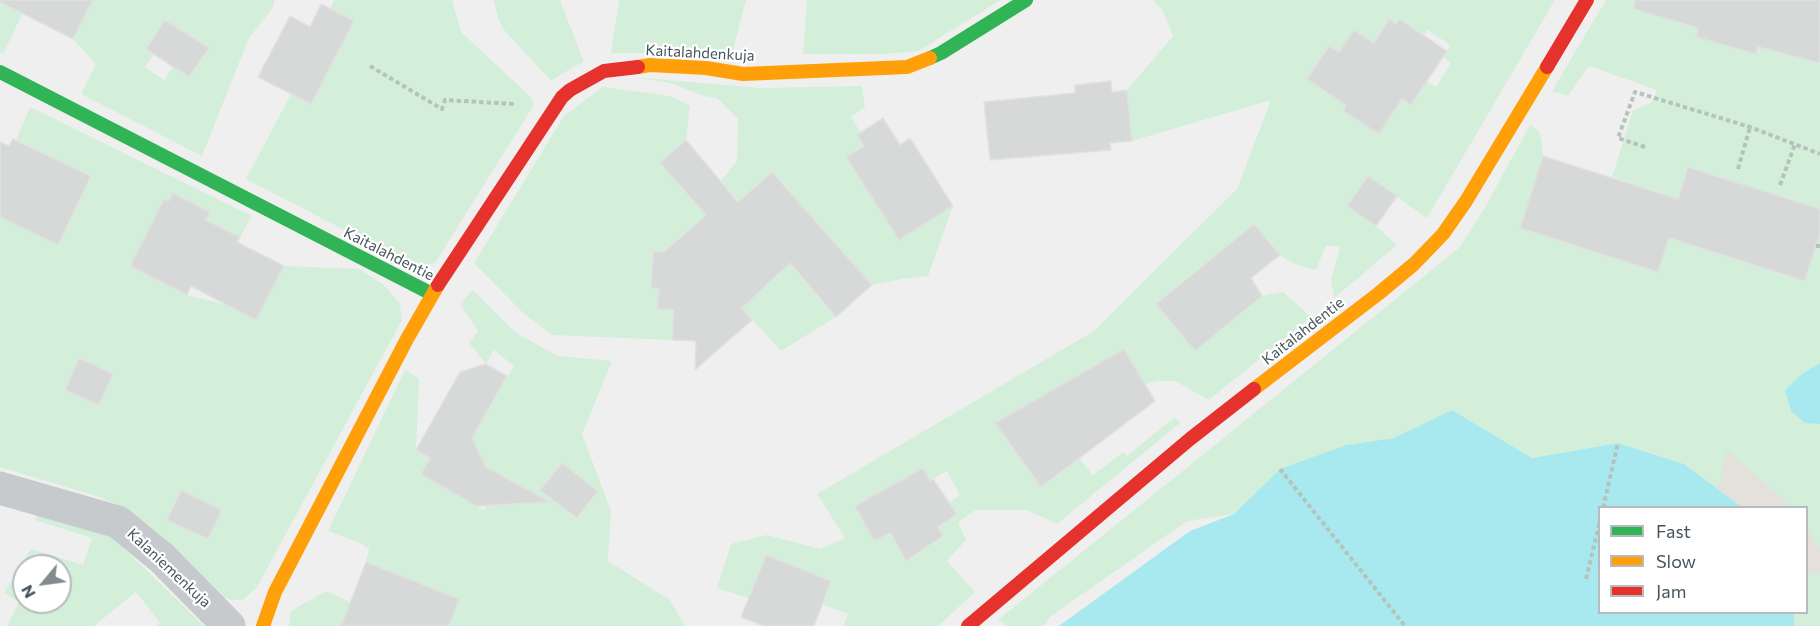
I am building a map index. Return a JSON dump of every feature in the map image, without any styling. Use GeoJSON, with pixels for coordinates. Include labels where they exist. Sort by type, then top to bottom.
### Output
{"type":"FeatureCollection","features":[{"type":"Feature","properties":{"kind":"street","name":"Kaitalahdenkuja"},"geometry":{"type":"LineString","coordinates":[[432,294],[562,98],[588,79],[604,71],[650,65],[706,68],[743,74],[907,67],[948,48],[1026,0]]}},
{"type":"Feature","properties":{"kind":"street","name":"Kaitalahdentie"},"geometry":{"type":"LineString","coordinates":[[968,626],[1190,439],[1414,264],[1443,234],[1466,201],[1587,0]]}},
{"type":"Feature","properties":{"kind":"street","name":"Kaitalahdentie"},"geometry":{"type":"LineString","coordinates":[[0,72],[432,294],[275,592],[263,626]]}},
{"type":"Feature","properties":{"kind":"street","name":"Kalaniemenkuja"},"geometry":{"type":"LineString","coordinates":[[0,488],[118,522],[162,558],[229,626]]}},
{"type":"Feature","properties":{"kind":"path"},"geometry":{"type":"LineString","coordinates":[[370,66],[442,109],[445,100],[534,105],[562,98]]}},
{"type":"Feature","properties":{"kind":"path"},"geometry":{"type":"LineString","coordinates":[[1645,147],[1618,138],[1635,92],[1750,127],[1820,154]]}},
{"type":"Feature","properties":{"kind":"path"},"geometry":{"type":"LineString","coordinates":[[1738,169],[1750,127]]}},
{"type":"Feature","properties":{"kind":"path"},"geometry":{"type":"LineString","coordinates":[[1780,185],[1795,144]]}},
{"type":"Feature","properties":{"kind":"path"},"geometry":{"type":"LineString","coordinates":[[1603,506],[1618,443]]}},
{"type":"Feature","properties":{"kind":"path"},"geometry":{"type":"LineString","coordinates":[[1280,469],[1405,626]]}},
{"type":"Feature","properties":{"kind":"path"},"geometry":{"type":"LineString","coordinates":[[1586,579],[1598,525]]}},
{"type":"Feature","properties":{"kind":"green space"},"geometry":{"type":"Polygon","coordinates":[[[0,0],[29,0],[3,54],[0,52],[0,0]]]}},
{"type":"Feature","properties":{"kind":"green space"},"geometry":{"type":"Polygon","coordinates":[[[93,0],[275,0],[272,9],[249,38],[202,156],[81,94],[96,64],[73,39],[93,0]],[[165,20],[146,48],[154,54],[145,67],[164,80],[173,67],[189,77],[208,48],[165,20]]]}},
{"type":"Feature","properties":{"kind":"green space"},"geometry":{"type":"Polygon","coordinates":[[[334,0],[452,0],[461,32],[530,96],[534,105],[435,263],[414,266],[246,179],[291,94],[311,104],[354,22],[330,9],[334,0]]]}},
{"type":"Feature","properties":{"kind":"green space"},"geometry":{"type":"Polygon","coordinates":[[[494,0],[560,0],[584,62],[551,81],[505,31],[498,19],[494,0]]]}},
{"type":"Feature","properties":{"kind":"green space"},"geometry":{"type":"Polygon","coordinates":[[[619,0],[746,0],[732,54],[611,53],[619,0]]]}},
{"type":"Feature","properties":{"kind":"green space"},"geometry":{"type":"Polygon","coordinates":[[[807,0],[1001,0],[918,51],[885,54],[803,54],[807,0]]]}},
{"type":"Feature","properties":{"kind":"green space"},"geometry":{"type":"Polygon","coordinates":[[[1153,0],[1555,0],[1427,218],[1367,176],[1347,206],[1376,226],[1397,245],[1334,298],[1331,280],[1340,247],[1326,245],[1316,270],[1294,264],[1280,255],[1254,224],[1157,305],[1195,351],[1261,296],[1283,292],[1311,317],[1209,400],[1175,381],[1158,381],[995,423],[1041,487],[1079,458],[1093,475],[1123,452],[1127,456],[1175,417],[1180,423],[1057,524],[1027,510],[976,510],[958,522],[966,540],[947,561],[975,592],[938,626],[843,626],[848,614],[822,604],[831,581],[766,555],[748,598],[717,588],[731,544],[767,535],[820,549],[845,538],[817,494],[1094,331],[1237,189],[1271,100],[1132,141],[1127,90],[1173,36],[1163,11],[1153,0]],[[1399,19],[1396,24],[1389,20],[1374,43],[1354,30],[1339,52],[1329,46],[1346,105],[1343,111],[1379,134],[1403,99],[1411,104],[1426,81],[1436,87],[1451,63],[1443,57],[1450,45],[1428,30],[1424,35],[1399,19]],[[923,468],[855,506],[874,541],[891,533],[907,561],[943,537],[938,527],[956,514],[949,503],[960,495],[947,471],[930,481],[923,468]]]}},
{"type":"Feature","properties":{"kind":"green space"},"geometry":{"type":"Polygon","coordinates":[[[1606,0],[1651,0],[1648,13],[1698,28],[1696,37],[1756,54],[1771,0],[1820,63],[1820,209],[1689,167],[1678,199],[1612,177],[1633,110],[1651,103],[1657,90],[1589,66],[1568,96],[1552,91],[1606,0]]]}},
{"type":"Feature","properties":{"kind":"green space"},"geometry":{"type":"Polygon","coordinates":[[[632,77],[760,88],[862,86],[865,107],[851,117],[861,133],[857,136],[864,146],[846,158],[880,210],[902,237],[953,206],[928,276],[872,285],[772,172],[739,201],[721,181],[737,161],[738,119],[717,98],[704,96],[670,83],[632,77]]]}},
{"type":"Feature","properties":{"kind":"green space"},"geometry":{"type":"Polygon","coordinates":[[[603,87],[670,96],[690,106],[686,140],[660,163],[694,202],[759,229],[836,317],[781,351],[742,308],[746,304],[664,252],[653,251],[651,287],[659,288],[658,309],[674,310],[672,340],[552,335],[521,311],[474,263],[564,116],[603,87]]]}},
{"type":"Feature","properties":{"kind":"green space"},"geometry":{"type":"Polygon","coordinates":[[[30,107],[252,216],[240,237],[206,220],[210,212],[173,193],[169,201],[164,199],[130,266],[187,295],[228,305],[256,320],[284,266],[360,269],[384,285],[400,304],[402,320],[257,587],[243,600],[230,600],[217,594],[126,509],[99,497],[0,467],[0,217],[58,245],[91,177],[16,140],[30,107]]]}},
{"type":"Feature","properties":{"kind":"green space"},"geometry":{"type":"Polygon","coordinates":[[[1530,125],[1539,132],[1543,156],[1520,228],[1657,272],[1669,238],[1804,281],[1820,233],[1820,626],[1794,626],[1794,614],[1808,614],[1808,506],[1741,506],[1684,464],[1618,443],[1532,458],[1452,410],[1394,438],[1346,445],[1280,469],[1234,514],[1187,521],[1051,616],[1043,626],[1008,626],[998,620],[1460,247],[1484,209],[1530,125]]]}},
{"type":"Feature","properties":{"kind":"green space"},"geometry":{"type":"Polygon","coordinates":[[[473,290],[516,333],[558,356],[612,361],[582,434],[611,511],[608,561],[670,600],[685,626],[449,626],[459,599],[366,562],[369,549],[328,531],[405,370],[419,378],[416,450],[430,458],[422,474],[484,510],[495,493],[522,487],[478,462],[481,457],[472,438],[514,366],[494,350],[486,364],[469,343],[478,331],[460,304],[473,290]]]}},
{"type":"Feature","properties":{"kind":"green space"},"geometry":{"type":"Polygon","coordinates":[[[38,514],[110,535],[204,626],[157,626],[160,623],[136,592],[94,626],[7,626],[13,614],[72,614],[72,562],[83,565],[92,538],[35,520],[38,514]]]}},
{"type":"Feature","properties":{"kind":"green space"},"geometry":{"type":"Polygon","coordinates":[[[31,549],[47,554],[28,554],[31,549]]]}},
{"type":"Feature","properties":{"kind":"green space"},"geometry":{"type":"Polygon","coordinates":[[[12,580],[12,598],[4,593],[12,580]]]}},
{"type":"Feature","properties":{"kind":"green space"},"geometry":{"type":"Polygon","coordinates":[[[326,591],[350,602],[341,626],[289,626],[291,611],[326,591]]]}},
{"type":"Feature","properties":{"kind":"sand"},"geometry":{"type":"Polygon","coordinates":[[[1727,450],[1790,506],[1741,506],[1718,489],[1727,450]]]}},
{"type":"Feature","properties":{"kind":"sand"},"geometry":{"type":"Polygon","coordinates":[[[1808,531],[1820,548],[1820,573],[1808,574],[1808,531]]]}},
{"type":"Feature","properties":{"kind":"water"},"geometry":{"type":"Polygon","coordinates":[[[1820,363],[1820,424],[1805,423],[1791,411],[1785,390],[1802,374],[1820,363]]]}},
{"type":"Feature","properties":{"kind":"water"},"geometry":{"type":"Polygon","coordinates":[[[1452,410],[1532,458],[1618,443],[1684,464],[1741,506],[1598,506],[1598,614],[1794,614],[1794,626],[1059,626],[1190,531],[1234,514],[1280,469],[1346,445],[1394,438],[1452,410]]]}},
{"type":"Feature","properties":{"kind":"building"},"geometry":{"type":"Polygon","coordinates":[[[0,0],[93,0],[73,39],[0,0]]]}},
{"type":"Feature","properties":{"kind":"building"},"geometry":{"type":"Polygon","coordinates":[[[1635,0],[1820,0],[1820,63],[1758,47],[1756,54],[1696,37],[1698,28],[1634,9],[1635,0]]]}},
{"type":"Feature","properties":{"kind":"building"},"geometry":{"type":"Polygon","coordinates":[[[321,4],[354,21],[311,104],[258,77],[290,16],[310,27],[321,4]]]}},
{"type":"Feature","properties":{"kind":"building"},"geometry":{"type":"Polygon","coordinates":[[[1389,19],[1396,24],[1399,19],[1447,51],[1411,105],[1402,99],[1379,134],[1343,111],[1346,105],[1307,79],[1329,46],[1339,52],[1354,30],[1374,43],[1389,19]]]}},
{"type":"Feature","properties":{"kind":"building"},"geometry":{"type":"Polygon","coordinates":[[[165,20],[209,48],[189,77],[146,49],[165,20]]]}},
{"type":"Feature","properties":{"kind":"building"},"geometry":{"type":"Polygon","coordinates":[[[1111,81],[1112,92],[1127,90],[1132,141],[1110,143],[1111,150],[990,160],[984,102],[1075,93],[1075,85],[1111,81]]]}},
{"type":"Feature","properties":{"kind":"building"},"geometry":{"type":"Polygon","coordinates":[[[883,118],[900,145],[910,138],[953,206],[899,240],[846,157],[864,146],[857,135],[883,118]]]}},
{"type":"Feature","properties":{"kind":"building"},"geometry":{"type":"Polygon","coordinates":[[[13,139],[91,176],[58,245],[0,217],[0,142],[9,146],[13,139]]]}},
{"type":"Feature","properties":{"kind":"building"},"geometry":{"type":"Polygon","coordinates":[[[686,140],[738,202],[772,172],[872,285],[836,317],[790,263],[742,308],[752,320],[695,370],[696,341],[672,340],[674,310],[657,309],[659,288],[651,288],[653,251],[664,252],[706,215],[660,163],[686,140]]]}},
{"type":"Feature","properties":{"kind":"building"},"geometry":{"type":"Polygon","coordinates":[[[1543,156],[1678,199],[1688,167],[1820,209],[1820,233],[1805,281],[1669,238],[1658,272],[1520,228],[1543,156]]]}},
{"type":"Feature","properties":{"kind":"building"},"geometry":{"type":"Polygon","coordinates":[[[1368,176],[1397,196],[1376,226],[1347,206],[1368,176]]]}},
{"type":"Feature","properties":{"kind":"building"},"geometry":{"type":"Polygon","coordinates":[[[173,193],[210,212],[206,220],[240,237],[237,242],[284,266],[256,320],[191,286],[187,295],[130,266],[164,199],[169,201],[173,193]]]}},
{"type":"Feature","properties":{"kind":"building"},"geometry":{"type":"Polygon","coordinates":[[[1254,224],[1280,255],[1251,278],[1262,296],[1195,351],[1156,304],[1254,224]]]}},
{"type":"Feature","properties":{"kind":"building"},"geometry":{"type":"Polygon","coordinates":[[[1124,349],[1155,401],[1041,487],[995,423],[1124,349]]]}},
{"type":"Feature","properties":{"kind":"building"},"geometry":{"type":"Polygon","coordinates":[[[79,358],[113,374],[99,405],[65,390],[79,358]]]}},
{"type":"Feature","properties":{"kind":"building"},"geometry":{"type":"Polygon","coordinates":[[[486,364],[507,376],[472,438],[486,467],[550,502],[476,506],[421,474],[430,458],[416,450],[460,372],[486,364]]]}},
{"type":"Feature","properties":{"kind":"building"},"geometry":{"type":"Polygon","coordinates":[[[562,463],[598,491],[577,518],[540,490],[562,463]]]}},
{"type":"Feature","properties":{"kind":"building"},"geometry":{"type":"Polygon","coordinates":[[[923,468],[930,481],[933,479],[957,514],[938,527],[943,536],[906,561],[891,533],[874,541],[855,506],[923,468]]]}},
{"type":"Feature","properties":{"kind":"building"},"geometry":{"type":"Polygon","coordinates":[[[181,490],[222,510],[208,539],[167,520],[181,490]]]}},
{"type":"Feature","properties":{"kind":"building"},"geometry":{"type":"Polygon","coordinates":[[[766,555],[831,581],[814,626],[764,626],[741,617],[766,555]]]}},
{"type":"Feature","properties":{"kind":"building"},"geometry":{"type":"Polygon","coordinates":[[[366,562],[459,599],[449,626],[341,626],[366,562]]]}},
{"type":"Feature","properties":{"kind":"traffic: fast"},"geometry":{"type":"LineString","coordinates":[[930,58],[1026,0]]}},
{"type":"Feature","properties":{"kind":"traffic: fast"},"geometry":{"type":"LineString","coordinates":[[0,72],[432,294]]}},
{"type":"Feature","properties":{"kind":"traffic: slow"},"geometry":{"type":"LineString","coordinates":[[638,67],[650,65],[706,68],[743,74],[907,67],[930,58]]}},
{"type":"Feature","properties":{"kind":"traffic: slow"},"geometry":{"type":"LineString","coordinates":[[1254,389],[1378,294],[1414,264],[1443,234],[1466,201],[1547,67]]}},
{"type":"Feature","properties":{"kind":"traffic: slow"},"geometry":{"type":"LineString","coordinates":[[263,626],[275,592],[407,339],[438,285]]}},
{"type":"Feature","properties":{"kind":"traffic: jam"},"geometry":{"type":"LineString","coordinates":[[1547,67],[1587,0]]}},
{"type":"Feature","properties":{"kind":"traffic: jam"},"geometry":{"type":"LineString","coordinates":[[438,285],[562,97],[604,71],[638,67]]}},
{"type":"Feature","properties":{"kind":"traffic: jam"},"geometry":{"type":"LineString","coordinates":[[968,626],[1190,439],[1254,389]]}}]}
